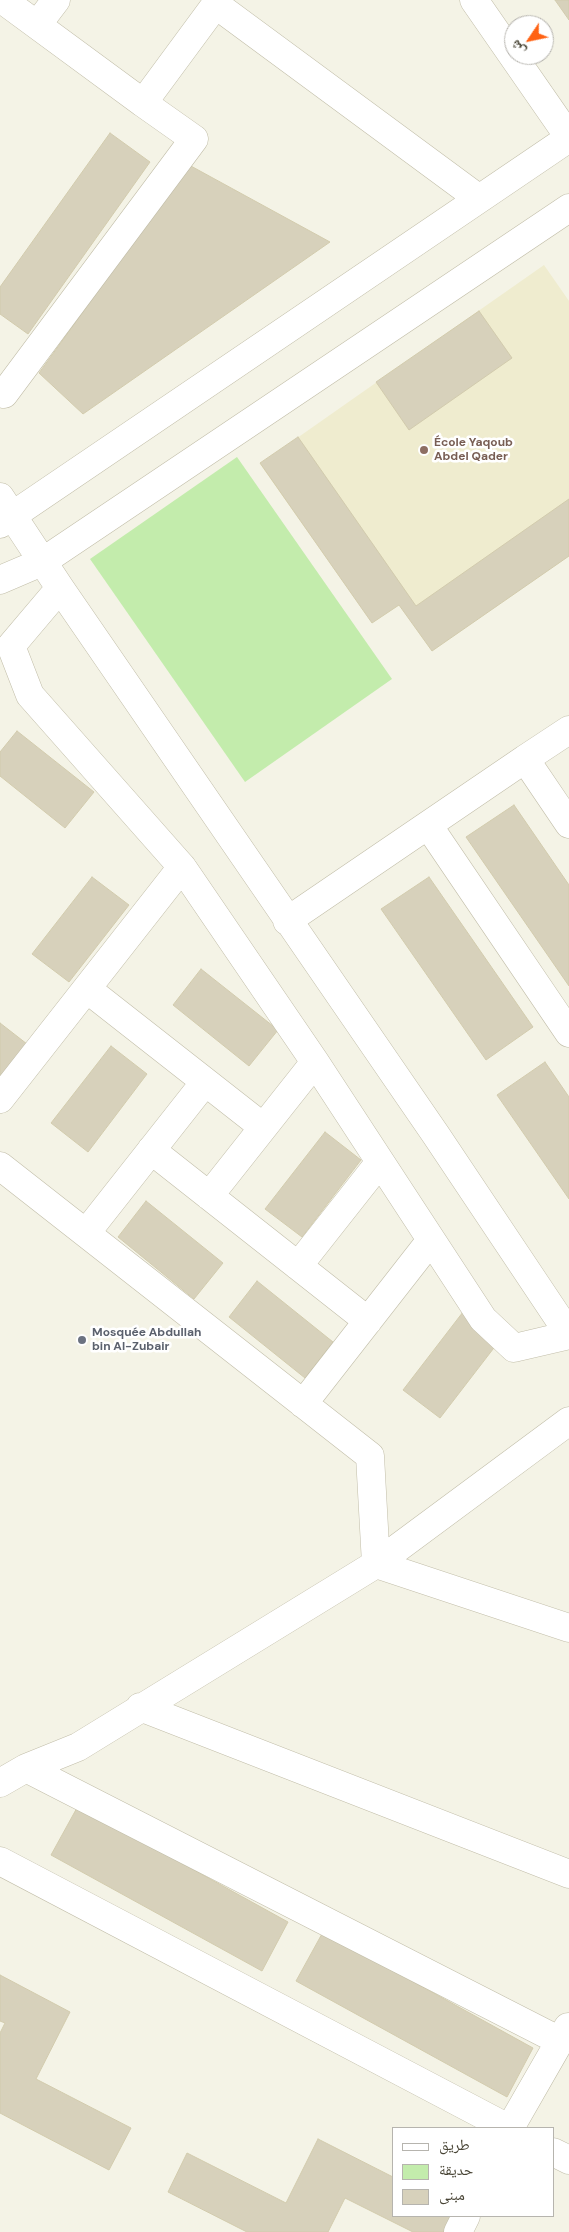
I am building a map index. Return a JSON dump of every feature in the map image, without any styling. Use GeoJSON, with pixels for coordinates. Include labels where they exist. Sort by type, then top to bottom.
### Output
{"type":"FeatureCollection","features":[{"type":"Feature","properties":{"kind":"street"},"geometry":{"type":"LineString","coordinates":[[3,0],[194,139],[4,394]]}},
{"type":"Feature","properties":{"kind":"street"},"geometry":{"type":"LineString","coordinates":[[37,25],[56,0]]}},
{"type":"Feature","properties":{"kind":"street"},"geometry":{"type":"LineString","coordinates":[[60,588],[11,646],[30,695],[182,868],[314,1062],[482,1319],[514,1348],[569,1335],[436,1135],[287,921],[60,588],[42,562],[4,513],[569,137],[474,0]]}},
{"type":"Feature","properties":{"kind":"street"},"geometry":{"type":"LineString","coordinates":[[143,103],[217,2],[478,198]]}},
{"type":"Feature","properties":{"kind":"street"},"geometry":{"type":"LineString","coordinates":[[0,580],[42,562],[569,208]]}},
{"type":"Feature","properties":{"kind":"street"},"geometry":{"type":"LineString","coordinates":[[287,921],[569,730]]}},
{"type":"Feature","properties":{"kind":"street"},"geometry":{"type":"LineString","coordinates":[[525,759],[569,824]]}},
{"type":"Feature","properties":{"kind":"street"},"geometry":{"type":"LineString","coordinates":[[428,825],[569,1033]]}},
{"type":"Feature","properties":{"kind":"street"},"geometry":{"type":"LineString","coordinates":[[0,1099],[182,868]]}},
{"type":"Feature","properties":{"kind":"street"},"geometry":{"type":"LineString","coordinates":[[87,988],[263,1127]]}},
{"type":"Feature","properties":{"kind":"street"},"geometry":{"type":"LineString","coordinates":[[209,1196],[314,1062]]}},
{"type":"Feature","properties":{"kind":"street"},"geometry":{"type":"LineString","coordinates":[[86,1234],[205,1082]]}},
{"type":"Feature","properties":{"kind":"street"},"geometry":{"type":"LineString","coordinates":[[151,1150],[368,1321]]}},
{"type":"Feature","properties":{"kind":"street"},"geometry":{"type":"LineString","coordinates":[[298,1266],[380,1162]]}},
{"type":"Feature","properties":{"kind":"street"},"geometry":{"type":"LineString","coordinates":[[0,1166],[370,1456],[376,1564]]}},
{"type":"Feature","properties":{"kind":"street"},"geometry":{"type":"LineString","coordinates":[[303,1404],[431,1240]]}},
{"type":"Feature","properties":{"kind":"street"},"geometry":{"type":"LineString","coordinates":[[0,1783],[26,1768],[78,1747],[140,1707],[376,1564],[569,1420]]}},
{"type":"Feature","properties":{"kind":"street"},"geometry":{"type":"LineString","coordinates":[[376,1564],[569,1628]]}},
{"type":"Feature","properties":{"kind":"street"},"geometry":{"type":"LineString","coordinates":[[140,1707],[569,1874]]}},
{"type":"Feature","properties":{"kind":"street"},"geometry":{"type":"LineString","coordinates":[[26,1768],[564,2033],[510,2127]]}},
{"type":"Feature","properties":{"kind":"street"},"geometry":{"type":"LineString","coordinates":[[0,1861],[507,2127]]}},
{"type":"Feature","properties":{"kind":"street"},"geometry":{"type":"LineString","coordinates":[[554,2152],[569,2160]]}},
{"type":"Feature","properties":{"kind":"street"},"geometry":{"type":"LineString","coordinates":[[458,2232],[466,2217]]}},
{"type":"Feature","properties":{"kind":"shaded area","name":"École Yaqoub Abdel Qader"},"geometry":{"type":"Polygon","coordinates":[[[544,265],[569,301],[569,556],[432,651],[399,605],[372,623],[260,464],[544,265]]]}},
{"type":"Feature","properties":{"kind":"green space"},"geometry":{"type":"Polygon","coordinates":[[[237,457],[392,679],[245,782],[90,559],[237,457]]]}},
{"type":"Feature","properties":{"kind":"building"},"geometry":{"type":"Polygon","coordinates":[[[555,0],[569,0],[569,20],[555,0]]]}},
{"type":"Feature","properties":{"kind":"building"},"geometry":{"type":"Polygon","coordinates":[[[110,133],[150,162],[28,334],[0,314],[0,287],[110,133]]]}},
{"type":"Feature","properties":{"kind":"building"},"geometry":{"type":"Polygon","coordinates":[[[189,165],[330,242],[83,414],[39,373],[189,165]]]}},
{"type":"Feature","properties":{"kind":"building"},"geometry":{"type":"Polygon","coordinates":[[[479,311],[512,358],[409,430],[376,382],[479,311]]]}},
{"type":"Feature","properties":{"kind":"building"},"geometry":{"type":"Polygon","coordinates":[[[298,437],[416,606],[569,499],[569,556],[432,651],[399,605],[372,623],[260,463],[298,437]]]}},
{"type":"Feature","properties":{"kind":"building"},"geometry":{"type":"Polygon","coordinates":[[[17,731],[94,792],[65,828],[0,776],[0,752],[17,731]]]}},
{"type":"Feature","properties":{"kind":"building"},"geometry":{"type":"Polygon","coordinates":[[[514,805],[569,885],[569,986],[466,837],[514,805]]]}},
{"type":"Feature","properties":{"kind":"building"},"geometry":{"type":"Polygon","coordinates":[[[92,877],[129,905],[69,982],[32,954],[92,877]]]}},
{"type":"Feature","properties":{"kind":"building"},"geometry":{"type":"Polygon","coordinates":[[[429,877],[533,1027],[486,1060],[381,909],[429,877]]]}},
{"type":"Feature","properties":{"kind":"building"},"geometry":{"type":"Polygon","coordinates":[[[201,969],[278,1030],[249,1066],[173,1005],[201,969]]]}},
{"type":"Feature","properties":{"kind":"building"},"geometry":{"type":"Polygon","coordinates":[[[0,1023],[27,1044],[0,1078],[0,1023]]]}},
{"type":"Feature","properties":{"kind":"building"},"geometry":{"type":"Polygon","coordinates":[[[111,1046],[147,1074],[88,1152],[51,1123],[111,1046]]]}},
{"type":"Feature","properties":{"kind":"building"},"geometry":{"type":"Polygon","coordinates":[[[545,1062],[569,1097],[569,1199],[497,1095],[545,1062]]]}},
{"type":"Feature","properties":{"kind":"building"},"geometry":{"type":"Polygon","coordinates":[[[325,1132],[361,1160],[302,1237],[265,1209],[325,1132]]]}},
{"type":"Feature","properties":{"kind":"building"},"geometry":{"type":"Polygon","coordinates":[[[146,1201],[223,1263],[194,1299],[118,1237],[146,1201]]]}},
{"type":"Feature","properties":{"kind":"building"},"geometry":{"type":"Polygon","coordinates":[[[257,1281],[333,1342],[305,1378],[229,1317],[257,1281]]]}},
{"type":"Feature","properties":{"kind":"building"},"geometry":{"type":"Polygon","coordinates":[[[463,1312],[500,1340],[440,1418],[403,1390],[463,1312]]]}},
{"type":"Feature","properties":{"kind":"building"},"geometry":{"type":"Polygon","coordinates":[[[78,1806],[288,1922],[262,1971],[51,1855],[78,1806]]]}},
{"type":"Feature","properties":{"kind":"building"},"geometry":{"type":"Polygon","coordinates":[[[323,1932],[533,2048],[507,2097],[296,1981],[323,1932]]]}},
{"type":"Feature","properties":{"kind":"building"},"geometry":{"type":"Polygon","coordinates":[[[0,1975],[70,2012],[36,2079],[131,2128],[109,2170],[0,2113],[0,2033],[5,2023],[0,2021],[0,1975]]]}},
{"type":"Feature","properties":{"kind":"building"},"geometry":{"type":"Polygon","coordinates":[[[318,2139],[392,2176],[392,2217],[456,2217],[449,2232],[413,2232],[345,2198],[328,2232],[247,2232],[168,2192],[187,2153],[286,2203],[318,2139]]]}},
{"type":"Feature","properties":{"kind":"place","name":"École Yaqoub Abdel Qader"},"geometry":{"type":"Point","coordinates":[424,450]}},
{"type":"Feature","properties":{"kind":"place","name":"Mosquée Abdullah bin Al-Zubair"},"geometry":{"type":"Point","coordinates":[82,1340]}}]}
